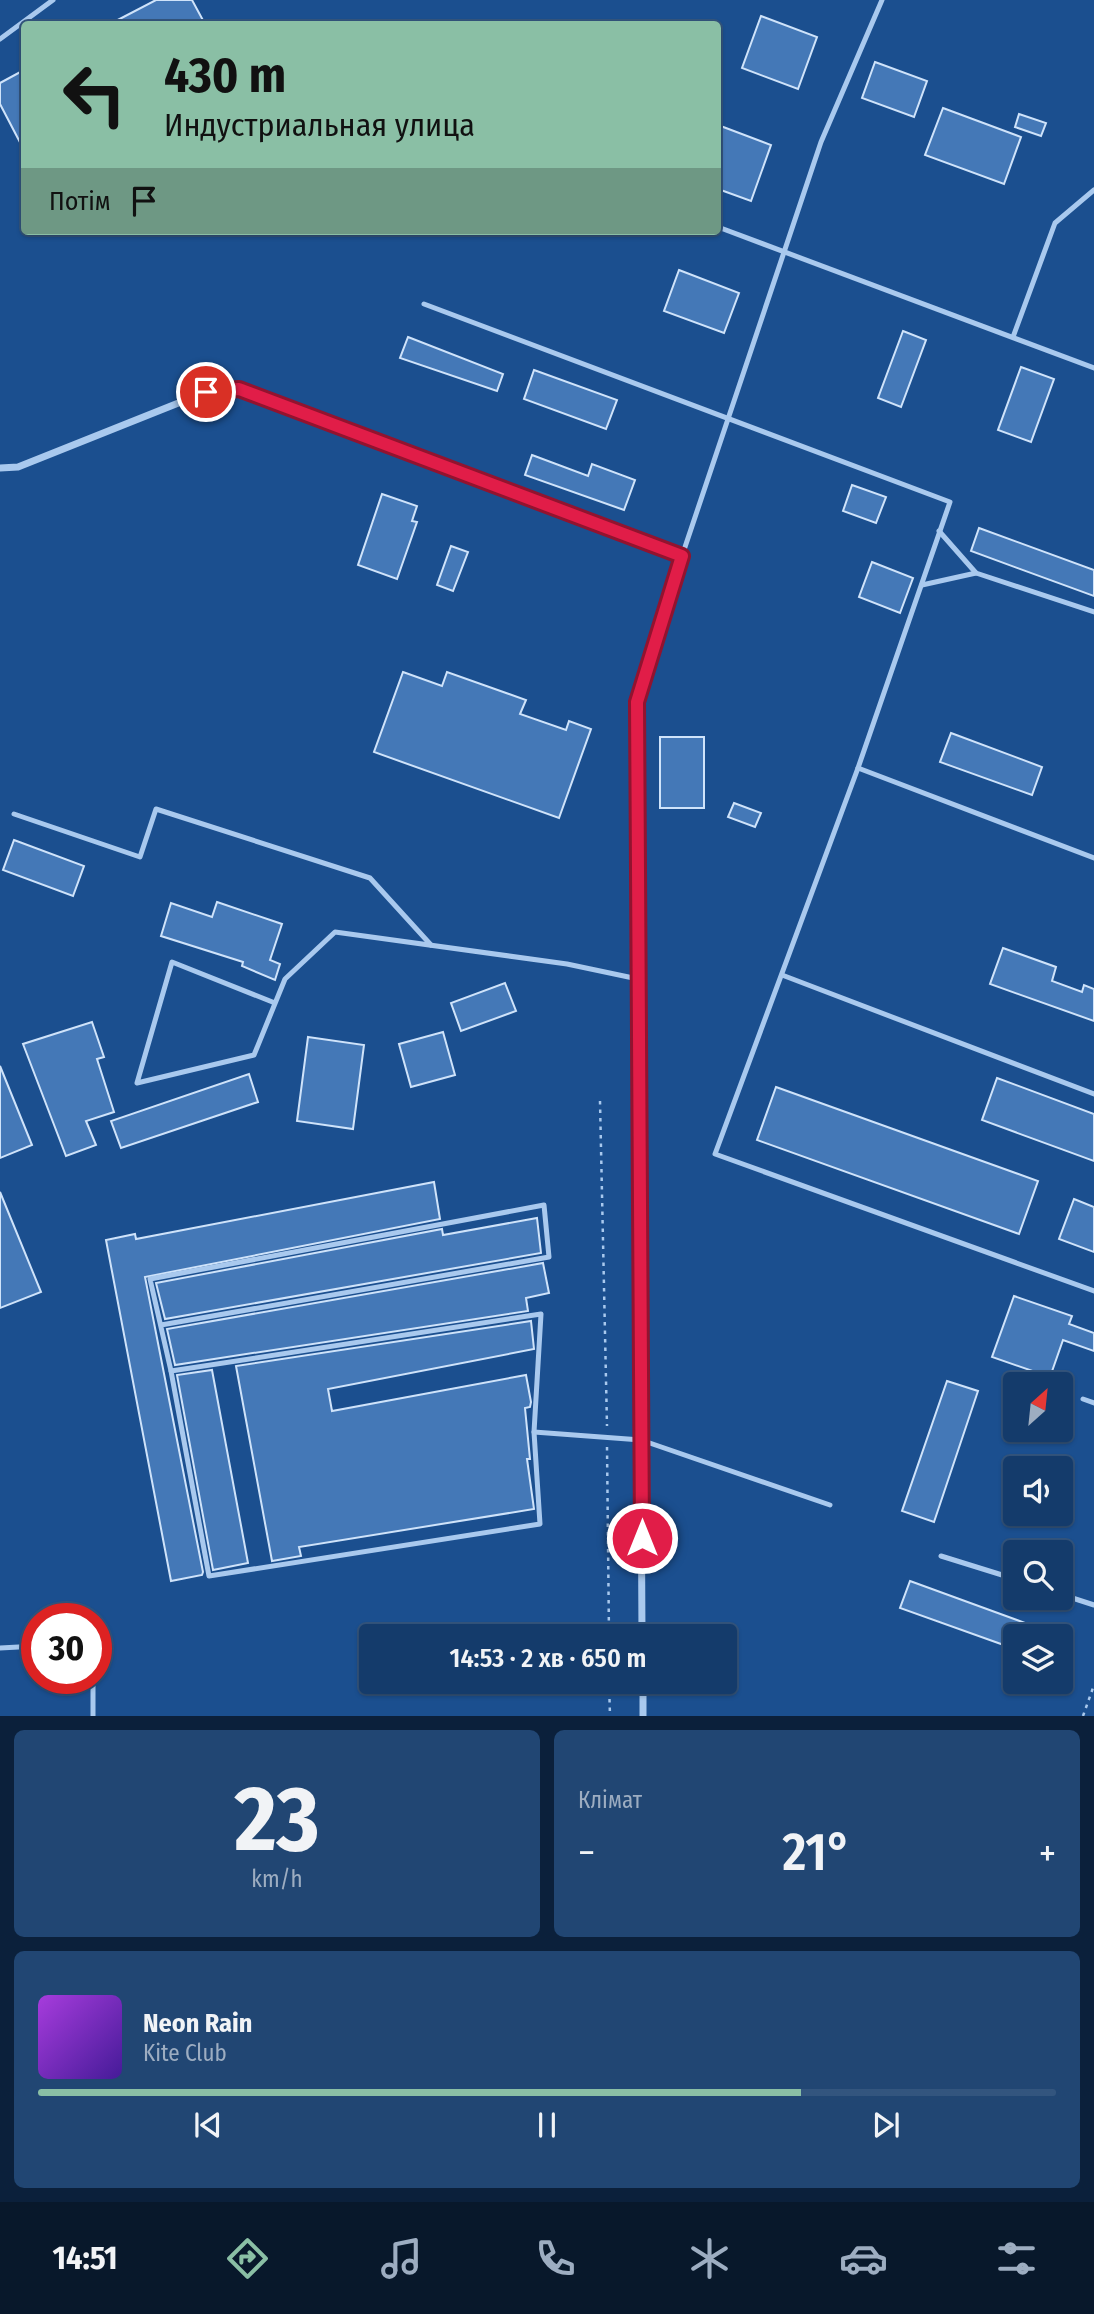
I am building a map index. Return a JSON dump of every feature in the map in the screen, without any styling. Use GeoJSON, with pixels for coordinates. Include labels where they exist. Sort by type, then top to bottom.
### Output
{"type":"FeatureCollection","features":[{"type":"Feature","properties":{"kind":"street"},"geometry":{"type":"LineString","coordinates":[[0,468],[18,467],[206,392],[239,389],[682,556],[637,702],[642,1624]]}},
{"type":"Feature","properties":{"kind":"street"},"geometry":{"type":"LineString","coordinates":[[643,1694],[643,1716]]}},
{"type":"Feature","properties":{"kind":"lane"},"geometry":{"type":"LineString","coordinates":[[24,21],[53,0]]}},
{"type":"Feature","properties":{"kind":"lane"},"geometry":{"type":"LineString","coordinates":[[682,556],[821,142],[882,0]]}},
{"type":"Feature","properties":{"kind":"lane"},"geometry":{"type":"LineString","coordinates":[[0,39],[21,24]]}},
{"type":"Feature","properties":{"kind":"lane"},"geometry":{"type":"LineString","coordinates":[[1013,337],[1055,223],[1094,190]]}},
{"type":"Feature","properties":{"kind":"lane"},"geometry":{"type":"LineString","coordinates":[[721,228],[1094,368]]}},
{"type":"Feature","properties":{"kind":"lane"},"geometry":{"type":"LineString","coordinates":[[424,304],[950,502],[858,768],[715,1154],[1094,1291]]}},
{"type":"Feature","properties":{"kind":"lane"},"geometry":{"type":"LineString","coordinates":[[939,531],[976,573],[1094,612]]}},
{"type":"Feature","properties":{"kind":"lane"},"geometry":{"type":"LineString","coordinates":[[922,585],[976,573]]}},
{"type":"Feature","properties":{"kind":"lane"},"geometry":{"type":"LineString","coordinates":[[858,768],[1094,858]]}},
{"type":"Feature","properties":{"kind":"lane"},"geometry":{"type":"LineString","coordinates":[[15,814],[140,857],[156,809],[370,878],[432,945]]}},
{"type":"Feature","properties":{"kind":"lane"},"geometry":{"type":"LineString","coordinates":[[275,1003],[172,962],[137,1083],[254,1055],[285,979],[335,932],[567,964],[638,979]]}},
{"type":"Feature","properties":{"kind":"lane"},"geometry":{"type":"LineString","coordinates":[[782,975],[1094,1094]]}},
{"type":"Feature","properties":{"kind":"lane"},"geometry":{"type":"LineString","coordinates":[[161,1325],[549,1257],[544,1205],[150,1279],[171,1371],[209,1576],[540,1524],[534,1432],[541,1314],[171,1371]]}},
{"type":"Feature","properties":{"kind":"lane"},"geometry":{"type":"LineString","coordinates":[[1083,1399],[1094,1403]]}},
{"type":"Feature","properties":{"kind":"lane"},"geometry":{"type":"LineString","coordinates":[[534,1432],[641,1440],[830,1505]]}},
{"type":"Feature","properties":{"kind":"lane"},"geometry":{"type":"LineString","coordinates":[[941,1556],[1003,1575]]}},
{"type":"Feature","properties":{"kind":"lane"},"geometry":{"type":"LineString","coordinates":[[1073,1598],[1094,1605]]}},
{"type":"Feature","properties":{"kind":"lane"},"geometry":{"type":"LineString","coordinates":[[0,1648],[21,1647]]}},
{"type":"Feature","properties":{"kind":"lane"},"geometry":{"type":"LineString","coordinates":[[93,1694],[93,1716]]}},
{"type":"Feature","properties":{"kind":"path"},"geometry":{"type":"LineString","coordinates":[[600,1101],[609,1624]]}},
{"type":"Feature","properties":{"kind":"path"},"geometry":{"type":"LineString","coordinates":[[1083,1716],[1094,1685]]}},
{"type":"Feature","properties":{"kind":"path"},"geometry":{"type":"LineString","coordinates":[[609,1694],[610,1716]]}},
{"type":"Feature","properties":{"kind":"building"},"geometry":{"type":"Polygon","coordinates":[[[156,0],[192,0],[203,21],[116,21],[156,0]]]}},
{"type":"Feature","properties":{"kind":"building"},"geometry":{"type":"Polygon","coordinates":[[[761,16],[817,37],[798,89],[742,68],[761,16]]]}},
{"type":"Feature","properties":{"kind":"building"},"geometry":{"type":"Polygon","coordinates":[[[875,62],[927,81],[914,117],[862,98],[875,62]]]}},
{"type":"Feature","properties":{"kind":"building"},"geometry":{"type":"Polygon","coordinates":[[[21,72],[21,144],[0,104],[0,83],[21,72]]]}},
{"type":"Feature","properties":{"kind":"building"},"geometry":{"type":"Polygon","coordinates":[[[943,108],[1021,137],[1004,184],[925,155],[943,108]]]}},
{"type":"Feature","properties":{"kind":"building"},"geometry":{"type":"Polygon","coordinates":[[[1019,114],[1046,123],[1041,136],[1015,127],[1019,114]]]}},
{"type":"Feature","properties":{"kind":"building"},"geometry":{"type":"Polygon","coordinates":[[[721,126],[771,145],[751,201],[721,190],[721,126]]]}},
{"type":"Feature","properties":{"kind":"building"},"geometry":{"type":"Polygon","coordinates":[[[679,270],[739,293],[724,333],[664,311],[679,270]]]}},
{"type":"Feature","properties":{"kind":"building"},"geometry":{"type":"Polygon","coordinates":[[[903,331],[926,340],[901,407],[878,398],[903,331]]]}},
{"type":"Feature","properties":{"kind":"building"},"geometry":{"type":"Polygon","coordinates":[[[408,337],[503,374],[497,391],[400,358],[408,337]]]}},
{"type":"Feature","properties":{"kind":"building"},"geometry":{"type":"Polygon","coordinates":[[[1021,367],[1054,379],[1031,442],[998,430],[1021,367]]]}},
{"type":"Feature","properties":{"kind":"building"},"geometry":{"type":"Polygon","coordinates":[[[534,370],[617,400],[606,429],[524,399],[534,370]]]}},
{"type":"Feature","properties":{"kind":"building"},"geometry":{"type":"Polygon","coordinates":[[[532,455],[588,476],[592,464],[635,480],[624,510],[525,475],[532,455]]]}},
{"type":"Feature","properties":{"kind":"building"},"geometry":{"type":"Polygon","coordinates":[[[852,485],[886,497],[876,523],[843,511],[852,485]]]}},
{"type":"Feature","properties":{"kind":"building"},"geometry":{"type":"Polygon","coordinates":[[[382,494],[417,506],[412,521],[417,522],[397,579],[358,565],[382,494]]]}},
{"type":"Feature","properties":{"kind":"building"},"geometry":{"type":"Polygon","coordinates":[[[979,528],[1094,570],[1094,596],[971,551],[979,528]]]}},
{"type":"Feature","properties":{"kind":"building"},"geometry":{"type":"Polygon","coordinates":[[[451,546],[468,552],[453,591],[437,585],[451,546]]]}},
{"type":"Feature","properties":{"kind":"building"},"geometry":{"type":"Polygon","coordinates":[[[872,562],[913,578],[900,613],[859,597],[872,562]]]}},
{"type":"Feature","properties":{"kind":"building"},"geometry":{"type":"Polygon","coordinates":[[[403,672],[442,686],[447,672],[526,700],[520,714],[566,730],[569,721],[591,729],[559,818],[374,752],[403,672]]]}},
{"type":"Feature","properties":{"kind":"building"},"geometry":{"type":"Polygon","coordinates":[[[951,733],[1042,767],[1032,795],[940,762],[951,733]]]}},
{"type":"Feature","properties":{"kind":"building"},"geometry":{"type":"Polygon","coordinates":[[[660,737],[704,737],[704,808],[660,808],[660,737]]]}},
{"type":"Feature","properties":{"kind":"building"},"geometry":{"type":"Polygon","coordinates":[[[734,803],[761,813],[755,827],[728,817],[734,803]]]}},
{"type":"Feature","properties":{"kind":"building"},"geometry":{"type":"Polygon","coordinates":[[[14,840],[84,866],[73,896],[3,870],[14,840]]]}},
{"type":"Feature","properties":{"kind":"building"},"geometry":{"type":"Polygon","coordinates":[[[217,902],[282,924],[270,960],[280,964],[275,980],[242,966],[243,962],[161,936],[171,903],[212,917],[217,902]]]}},
{"type":"Feature","properties":{"kind":"building"},"geometry":{"type":"Polygon","coordinates":[[[1003,948],[1056,967],[1052,981],[1082,992],[1084,985],[1094,989],[1094,1021],[990,984],[1003,948]]]}},
{"type":"Feature","properties":{"kind":"building"},"geometry":{"type":"Polygon","coordinates":[[[505,983],[516,1011],[461,1031],[451,1003],[505,983]]]}},
{"type":"Feature","properties":{"kind":"building"},"geometry":{"type":"Polygon","coordinates":[[[92,1022],[104,1057],[97,1059],[114,1112],[86,1121],[96,1145],[66,1156],[23,1044],[92,1022]]]}},
{"type":"Feature","properties":{"kind":"building"},"geometry":{"type":"Polygon","coordinates":[[[443,1032],[455,1075],[411,1087],[399,1044],[443,1032]]]}},
{"type":"Feature","properties":{"kind":"building"},"geometry":{"type":"Polygon","coordinates":[[[308,1037],[364,1045],[353,1129],[297,1121],[308,1037]]]}},
{"type":"Feature","properties":{"kind":"building"},"geometry":{"type":"Polygon","coordinates":[[[0,1066],[32,1145],[0,1158],[0,1066]]]}},
{"type":"Feature","properties":{"kind":"building"},"geometry":{"type":"Polygon","coordinates":[[[249,1074],[258,1102],[121,1148],[111,1121],[249,1074]]]}},
{"type":"Feature","properties":{"kind":"building"},"geometry":{"type":"Polygon","coordinates":[[[997,1078],[1094,1114],[1094,1161],[982,1120],[997,1078]]]}},
{"type":"Feature","properties":{"kind":"building"},"geometry":{"type":"Polygon","coordinates":[[[776,1087],[1038,1181],[1019,1234],[757,1140],[776,1087]]]}},
{"type":"Feature","properties":{"kind":"building"},"geometry":{"type":"Polygon","coordinates":[[[434,1182],[440,1219],[145,1277],[203,1572],[202,1575],[171,1581],[106,1240],[135,1234],[136,1239],[434,1182]]]}},
{"type":"Feature","properties":{"kind":"building"},"geometry":{"type":"Polygon","coordinates":[[[0,1192],[41,1292],[0,1308],[0,1192]]]}},
{"type":"Feature","properties":{"kind":"building"},"geometry":{"type":"Polygon","coordinates":[[[1074,1199],[1094,1207],[1094,1252],[1059,1239],[1074,1199]]]}},
{"type":"Feature","properties":{"kind":"building"},"geometry":{"type":"Polygon","coordinates":[[[537,1218],[541,1253],[165,1319],[156,1283],[442,1229],[443,1235],[537,1218]]]}},
{"type":"Feature","properties":{"kind":"building"},"geometry":{"type":"Polygon","coordinates":[[[543,1263],[549,1293],[526,1298],[528,1311],[175,1365],[167,1329],[543,1263]]]}},
{"type":"Feature","properties":{"kind":"building"},"geometry":{"type":"Polygon","coordinates":[[[1014,1296],[1072,1316],[1069,1324],[1094,1333],[1094,1351],[1063,1340],[1052,1372],[1036,1372],[992,1357],[1014,1296]]]}},
{"type":"Feature","properties":{"kind":"building"},"geometry":{"type":"Polygon","coordinates":[[[531,1321],[534,1349],[328,1389],[332,1411],[526,1375],[531,1402],[530,1407],[525,1408],[530,1459],[527,1459],[534,1509],[299,1547],[301,1556],[272,1561],[236,1366],[531,1321]]]}},
{"type":"Feature","properties":{"kind":"building"},"geometry":{"type":"Polygon","coordinates":[[[212,1370],[248,1563],[213,1570],[177,1375],[212,1370]]]}},
{"type":"Feature","properties":{"kind":"building"},"geometry":{"type":"Polygon","coordinates":[[[947,1381],[978,1391],[934,1522],[902,1511],[947,1381]]]}},
{"type":"Feature","properties":{"kind":"building"},"geometry":{"type":"Polygon","coordinates":[[[910,1581],[1028,1624],[1003,1624],[1003,1645],[900,1608],[910,1581]]]}},
{"type":"Feature","properties":{"kind":"route"},"geometry":{"type":"LineString","coordinates":[[206,392],[239,389],[682,556],[637,702],[642,1538]]}}]}
